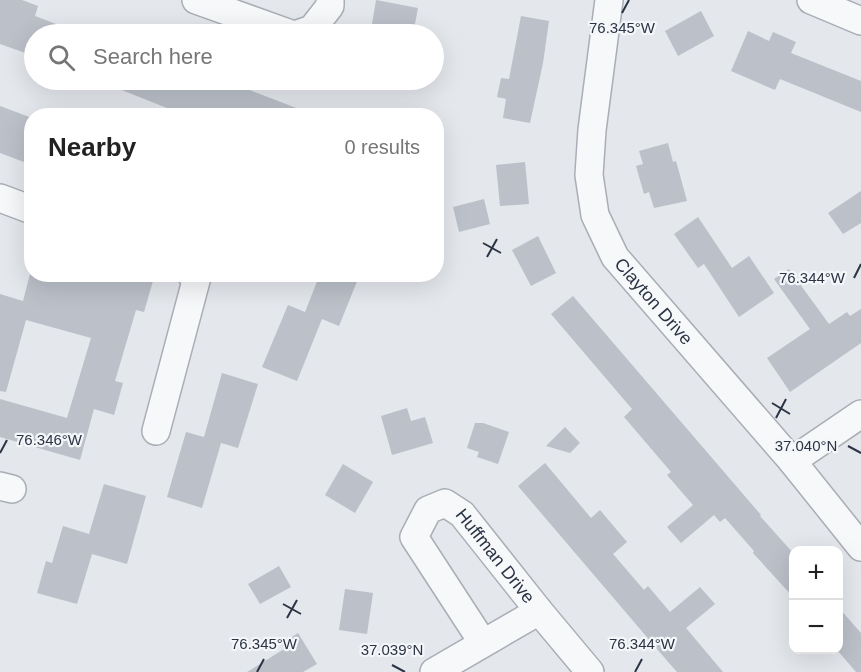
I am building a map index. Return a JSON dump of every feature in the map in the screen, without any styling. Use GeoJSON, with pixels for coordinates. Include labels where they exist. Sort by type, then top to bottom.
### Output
{"type":"FeatureCollection","features":[{"type":"Feature","properties":{"kind":"street"},"geometry":{"type":"LineString","coordinates":[[196,0],[263,24]]}},
{"type":"Feature","properties":{"kind":"street"},"geometry":{"type":"LineString","coordinates":[[316,24],[330,6],[330,0]]}},
{"type":"Feature","properties":{"kind":"street","name":"Clayton Drive"},"geometry":{"type":"LineString","coordinates":[[609,0],[592,130],[589,175],[595,215],[615,257],[792,461],[861,547]]}},
{"type":"Feature","properties":{"kind":"street"},"geometry":{"type":"LineString","coordinates":[[811,0],[861,21]]}},
{"type":"Feature","properties":{"kind":"street"},"geometry":{"type":"LineString","coordinates":[[0,198],[24,207]]}},
{"type":"Feature","properties":{"kind":"street"},"geometry":{"type":"LineString","coordinates":[[156,431],[196,282]]}},
{"type":"Feature","properties":{"kind":"street"},"geometry":{"type":"LineString","coordinates":[[792,461],[861,414]]}},
{"type":"Feature","properties":{"kind":"street","name":"Huffman Drive"},"geometry":{"type":"LineString","coordinates":[[483,644],[414,537],[428,510],[445,503],[462,514],[538,611],[590,672]]}},
{"type":"Feature","properties":{"kind":"street","name":"Huffman Drive"},"geometry":{"type":"LineString","coordinates":[[434,672],[538,611]]}},
{"type":"Feature","properties":{"kind":"building"},"geometry":{"type":"Polygon","coordinates":[[[0,0],[22,0],[38,6],[35,16],[56,24],[24,24],[24,52],[0,44],[0,0]]]}},
{"type":"Feature","properties":{"kind":"building"},"geometry":{"type":"Polygon","coordinates":[[[376,0],[418,8],[415,24],[372,24],[376,0]]]}},
{"type":"Feature","properties":{"kind":"building"},"geometry":{"type":"Polygon","coordinates":[[[701,11],[714,36],[678,56],[665,31],[701,11]]]}},
{"type":"Feature","properties":{"kind":"building"},"geometry":{"type":"Polygon","coordinates":[[[521,16],[549,21],[530,123],[503,118],[506,99],[497,97],[501,78],[509,79],[521,16]]]}},
{"type":"Feature","properties":{"kind":"building"},"geometry":{"type":"Polygon","coordinates":[[[748,31],[769,41],[773,32],[796,42],[791,53],[861,81],[861,112],[780,79],[775,90],[731,71],[748,31]]]}},
{"type":"Feature","properties":{"kind":"building"},"geometry":{"type":"Polygon","coordinates":[[[122,90],[250,90],[296,108],[167,108],[122,90]]]}},
{"type":"Feature","properties":{"kind":"building"},"geometry":{"type":"Polygon","coordinates":[[[0,106],[24,115],[24,162],[0,153],[0,106]]]}},
{"type":"Feature","properties":{"kind":"building"},"geometry":{"type":"Polygon","coordinates":[[[668,143],[673,162],[676,161],[687,201],[654,208],[649,192],[644,194],[636,166],[643,164],[639,151],[668,143]]]}},
{"type":"Feature","properties":{"kind":"building"},"geometry":{"type":"Polygon","coordinates":[[[525,162],[529,204],[500,206],[496,165],[525,162]]]}},
{"type":"Feature","properties":{"kind":"building"},"geometry":{"type":"Polygon","coordinates":[[[861,191],[861,223],[843,234],[828,213],[861,191]]]}},
{"type":"Feature","properties":{"kind":"building"},"geometry":{"type":"Polygon","coordinates":[[[484,199],[490,224],[459,232],[453,207],[484,199]]]}},
{"type":"Feature","properties":{"kind":"building"},"geometry":{"type":"Polygon","coordinates":[[[698,217],[732,268],[749,256],[774,293],[739,317],[704,264],[698,268],[674,234],[698,217]]]}},
{"type":"Feature","properties":{"kind":"building"},"geometry":{"type":"Polygon","coordinates":[[[538,236],[556,273],[531,286],[512,250],[538,236]]]}},
{"type":"Feature","properties":{"kind":"building"},"geometry":{"type":"Polygon","coordinates":[[[789,269],[829,324],[847,312],[850,316],[861,309],[861,343],[790,392],[767,358],[810,329],[774,279],[789,269]]]}},
{"type":"Feature","properties":{"kind":"building"},"geometry":{"type":"Polygon","coordinates":[[[28,282],[153,282],[144,312],[136,310],[115,381],[123,383],[114,415],[94,409],[80,460],[0,437],[0,399],[67,418],[91,338],[26,320],[6,392],[0,391],[0,294],[23,301],[28,282]]]}},
{"type":"Feature","properties":{"kind":"building"},"geometry":{"type":"Polygon","coordinates":[[[317,282],[357,282],[339,326],[322,319],[297,381],[262,367],[288,305],[305,312],[317,282]]]}},
{"type":"Feature","properties":{"kind":"building"},"geometry":{"type":"Polygon","coordinates":[[[573,296],[761,515],[789,548],[789,593],[725,518],[720,522],[714,515],[681,543],[667,527],[693,505],[667,475],[671,472],[624,417],[632,409],[551,314],[573,296]]]}},
{"type":"Feature","properties":{"kind":"building"},"geometry":{"type":"Polygon","coordinates":[[[222,373],[258,384],[238,448],[221,443],[202,508],[167,497],[186,432],[204,437],[222,373]]]}},
{"type":"Feature","properties":{"kind":"building"},"geometry":{"type":"Polygon","coordinates":[[[407,408],[411,421],[425,417],[433,443],[392,455],[381,416],[407,408]]]}},
{"type":"Feature","properties":{"kind":"building"},"geometry":{"type":"Polygon","coordinates":[[[475,423],[483,423],[509,432],[498,464],[477,457],[479,452],[467,448],[475,423]]]}},
{"type":"Feature","properties":{"kind":"building"},"geometry":{"type":"Polygon","coordinates":[[[565,427],[580,443],[570,453],[546,446],[565,427]]]}},
{"type":"Feature","properties":{"kind":"building"},"geometry":{"type":"Polygon","coordinates":[[[545,463],[591,518],[600,510],[627,542],[613,554],[644,590],[648,586],[670,612],[700,587],[715,604],[686,628],[723,672],[677,672],[518,486],[545,463]]]}},
{"type":"Feature","properties":{"kind":"building"},"geometry":{"type":"Polygon","coordinates":[[[343,464],[373,482],[355,513],[325,495],[343,464]]]}},
{"type":"Feature","properties":{"kind":"building"},"geometry":{"type":"Polygon","coordinates":[[[104,484],[146,496],[127,564],[92,554],[77,604],[37,593],[46,561],[52,563],[63,526],[89,534],[104,484]]]}},
{"type":"Feature","properties":{"kind":"building"},"geometry":{"type":"Polygon","coordinates":[[[279,566],[291,587],[260,604],[248,584],[279,566]]]}},
{"type":"Feature","properties":{"kind":"building"},"geometry":{"type":"Polygon","coordinates":[[[345,589],[373,593],[367,634],[339,630],[345,589]]]}},
{"type":"Feature","properties":{"kind":"building"},"geometry":{"type":"Polygon","coordinates":[[[843,613],[861,633],[861,672],[856,672],[841,654],[843,654],[843,613]]]}},
{"type":"Feature","properties":{"kind":"building"},"geometry":{"type":"Polygon","coordinates":[[[298,633],[317,664],[303,672],[247,672],[284,649],[281,644],[298,633]]]}}]}
